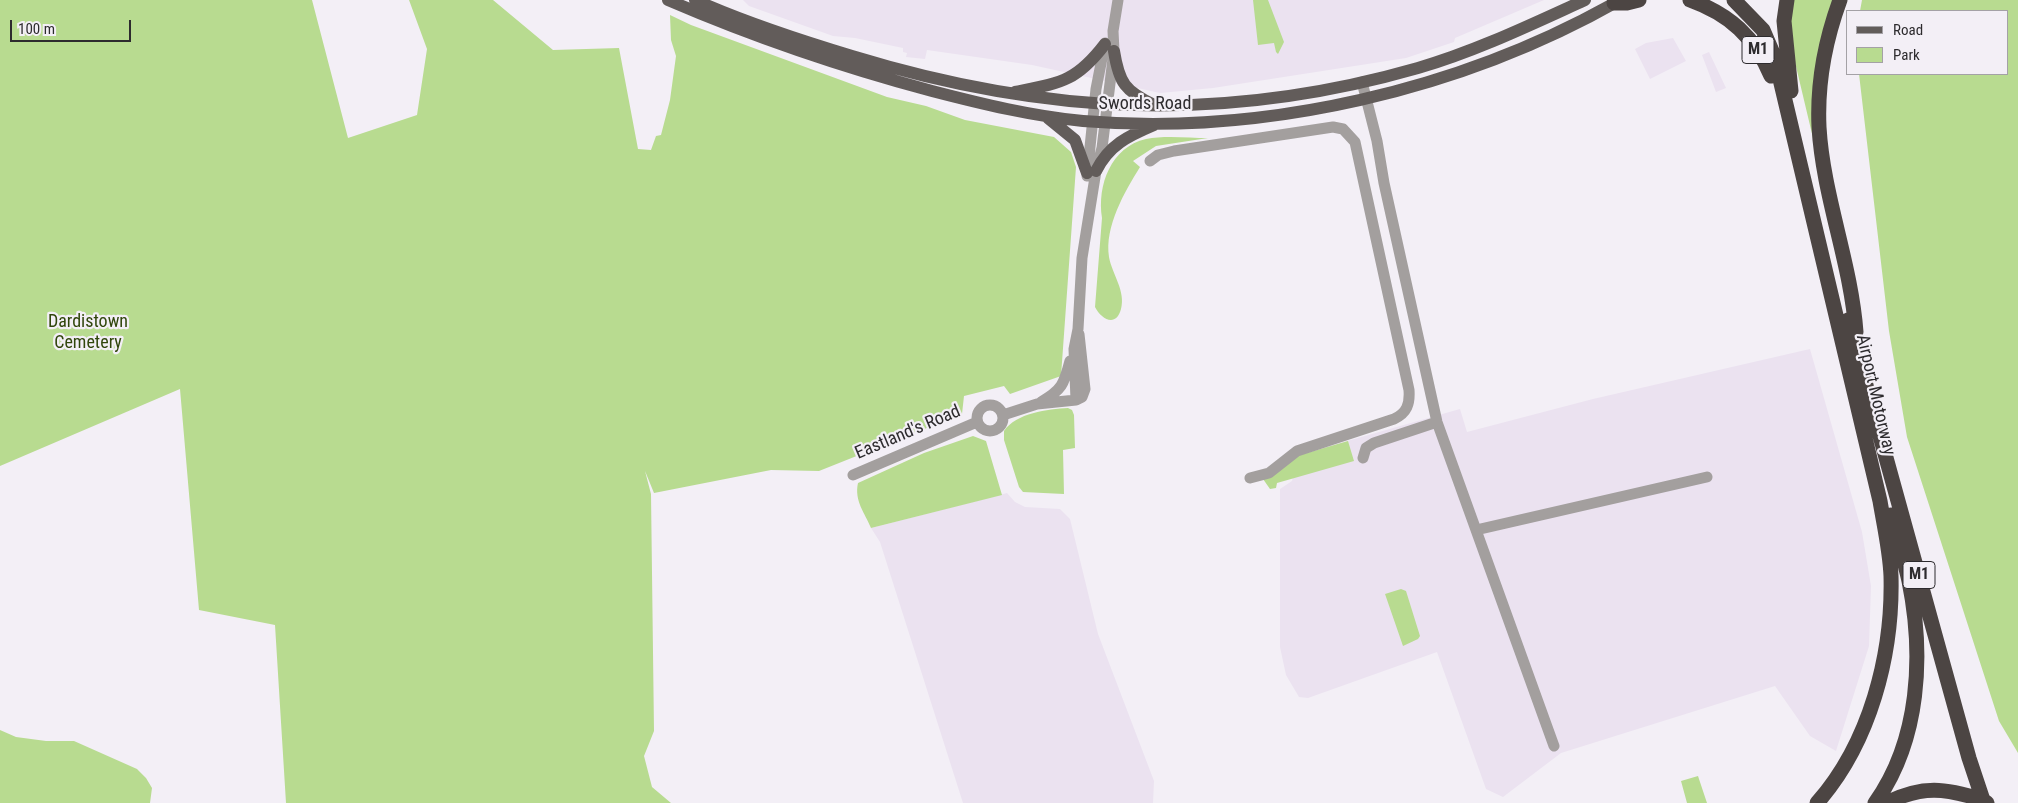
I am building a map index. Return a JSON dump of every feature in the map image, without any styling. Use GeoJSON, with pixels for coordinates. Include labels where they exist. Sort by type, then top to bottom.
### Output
{"type":"FeatureCollection","features":[{"type":"Feature","properties":{"kind":"highway"},"geometry":{"type":"LineString","coordinates":[[1617,2],[1627,3],[1640,0]]}},
{"type":"Feature","properties":{"kind":"highway","name":"M1"},"geometry":{"type":"LineString","coordinates":[[1690,0],[1722,14],[1747,35],[1765,60],[1791,129]]}},
{"type":"Feature","properties":{"kind":"highway","name":"Airport Motorway"},"geometry":{"type":"LineString","coordinates":[[1734,0],[1763,30],[1770,42],[1880,501],[1891,575],[1887,641],[1879,681],[1869,713],[1850,755],[1817,803]]}},
{"type":"Feature","properties":{"kind":"highway","name":"Airport Motorway"},"geometry":{"type":"LineString","coordinates":[[1788,0],[1784,22],[1792,97],[1842,301],[1969,758],[1985,801]]}},
{"type":"Feature","properties":{"kind":"highway","name":"M1"},"geometry":{"type":"LineString","coordinates":[[1840,0],[1829,30],[1823,58],[1819,126],[1823,162],[1854,302],[1857,351]]}},
{"type":"Feature","properties":{"kind":"highway","name":"M1"},"geometry":{"type":"LineString","coordinates":[[1841,332],[1909,580],[1917,640],[1915,693],[1904,746],[1875,803]]}},
{"type":"Feature","properties":{"kind":"highway","name":"M1"},"geometry":{"type":"LineString","coordinates":[[1886,803],[1914,792],[1931,790],[1950,790],[1985,801]]}},
{"type":"Feature","properties":{"kind":"main road","name":"Swords Road"},"geometry":{"type":"LineString","coordinates":[[668,0],[754,35],[818,58],[968,100],[1046,116],[1099,122],[1158,123],[1273,115],[1366,99],[1445,77],[1497,58],[1617,2]]}},
{"type":"Feature","properties":{"kind":"main road","name":"Swords Road"},"geometry":{"type":"LineString","coordinates":[[695,0],[766,28],[912,74],[1008,94],[1101,105],[1158,107],[1246,102],[1362,82],[1419,68],[1463,53],[1585,0]]}},
{"type":"Feature","properties":{"kind":"main road"},"geometry":{"type":"LineString","coordinates":[[1008,94],[1056,84],[1075,76],[1110,47],[1121,81],[1128,90],[1158,107]]}},
{"type":"Feature","properties":{"kind":"main road"},"geometry":{"type":"LineString","coordinates":[[1046,116],[1075,140],[1091,172],[1117,143],[1158,123]]}},
{"type":"Feature","properties":{"kind":"street"},"geometry":{"type":"LineString","coordinates":[[1037,404],[1055,394],[1065,382],[1074,349],[1078,329],[1082,258],[1091,172],[1102,148],[1099,122],[1118,0]]}},
{"type":"Feature","properties":{"kind":"street"},"geometry":{"type":"LineString","coordinates":[[1362,82],[1437,422],[1554,746]]}},
{"type":"Feature","properties":{"kind":"street"},"geometry":{"type":"LineString","coordinates":[[1150,161],[1158,155],[1174,151],[1333,127],[1343,129],[1355,142],[1409,390],[1408,406],[1403,415],[1297,451],[1269,473],[1250,478]]}},
{"type":"Feature","properties":{"kind":"street"},"geometry":{"type":"LineString","coordinates":[[1003,414],[1037,404],[1076,400],[1082,397],[1085,389],[1078,329]]}},
{"type":"Feature","properties":{"kind":"street"},"geometry":{"type":"LineString","coordinates":[[1074,349],[1076,400]]}},
{"type":"Feature","properties":{"kind":"street"},"geometry":{"type":"LineString","coordinates":[[986,405],[994,405],[1003,414],[1002,424],[995,430],[986,431],[977,422],[978,410],[986,405]]}},
{"type":"Feature","properties":{"kind":"street","name":"Eastland's Road"},"geometry":{"type":"LineString","coordinates":[[853,475],[977,422]]}},
{"type":"Feature","properties":{"kind":"street"},"geometry":{"type":"LineString","coordinates":[[1363,458],[1366,448],[1374,443],[1437,422]]}},
{"type":"Feature","properties":{"kind":"street"},"geometry":{"type":"LineString","coordinates":[[1476,530],[1707,477]]}},
{"type":"Feature","properties":{"kind":"shaded area"},"geometry":{"type":"Polygon","coordinates":[[[743,0],[1544,0],[1455,38],[1454,42],[1406,58],[1213,88],[1160,93],[1032,65],[927,50],[925,59],[906,57],[907,53],[903,52],[903,48],[855,38],[833,36],[749,6],[743,0]]]}},
{"type":"Feature","properties":{"kind":"shaded area"},"geometry":{"type":"Polygon","coordinates":[[[1673,38],[1686,61],[1650,79],[1635,49],[1646,43],[1673,38]]]}},
{"type":"Feature","properties":{"kind":"shaded area"},"geometry":{"type":"Polygon","coordinates":[[[1709,52],[1726,88],[1716,92],[1702,55],[1709,52]]]}},
{"type":"Feature","properties":{"kind":"shaded area"},"geometry":{"type":"Polygon","coordinates":[[[1810,349],[1862,532],[1871,586],[1869,646],[1836,751],[1810,736],[1775,686],[1561,753],[1503,797],[1486,789],[1437,652],[1308,698],[1299,697],[1286,675],[1280,647],[1280,489],[1292,481],[1298,455],[1460,409],[1467,432],[1593,399],[1810,349]]]}},
{"type":"Feature","properties":{"kind":"shaded area"},"geometry":{"type":"Polygon","coordinates":[[[1007,493],[1015,502],[1025,507],[1060,509],[1070,519],[1098,634],[1154,781],[1153,803],[963,803],[880,542],[871,528],[1007,493]]]}},
{"type":"Feature","properties":{"kind":"green space","name":"Dardistown Cemetery"},"geometry":{"type":"Polygon","coordinates":[[[0,0],[312,0],[348,138],[417,115],[427,49],[409,0],[493,0],[553,50],[619,48],[638,149],[651,150],[656,136],[661,135],[670,100],[676,56],[671,40],[670,15],[691,25],[887,97],[926,106],[965,120],[1054,137],[1071,152],[1076,167],[1061,376],[1010,394],[1004,386],[964,396],[962,414],[819,471],[771,470],[654,493],[645,471],[651,494],[654,731],[644,756],[652,787],[671,803],[286,803],[275,625],[199,610],[180,389],[0,466],[0,0]]]}},
{"type":"Feature","properties":{"kind":"green space"},"geometry":{"type":"Polygon","coordinates":[[[1253,0],[1268,0],[1284,42],[1278,54],[1274,43],[1258,45],[1253,0]]]}},
{"type":"Feature","properties":{"kind":"green space"},"geometry":{"type":"Polygon","coordinates":[[[1793,0],[1836,0],[1813,138],[1794,58],[1789,24],[1793,0]]]}},
{"type":"Feature","properties":{"kind":"green space"},"geometry":{"type":"Polygon","coordinates":[[[1862,0],[2018,0],[2018,753],[1999,721],[1907,437],[1889,331],[1859,75],[2008,75],[2008,10],[1860,10],[1862,0]]]}},
{"type":"Feature","properties":{"kind":"green space"},"geometry":{"type":"Polygon","coordinates":[[[1169,137],[1208,138],[1156,146],[1133,161],[1140,167],[1117,210],[1108,246],[1109,257],[1122,296],[1122,302],[1119,315],[1112,320],[1108,320],[1095,307],[1102,218],[1102,193],[1109,169],[1124,150],[1134,143],[1146,139],[1169,137]]]}},
{"type":"Feature","properties":{"kind":"green space"},"geometry":{"type":"Polygon","coordinates":[[[1068,408],[1072,410],[1074,415],[1075,448],[1063,450],[1064,494],[1023,492],[1019,487],[1004,440],[1004,431],[1009,425],[1024,416],[1051,409],[1068,408]]]}},
{"type":"Feature","properties":{"kind":"green space"},"geometry":{"type":"Polygon","coordinates":[[[973,436],[986,441],[1002,495],[871,528],[859,501],[858,483],[924,453],[973,436]]]}},
{"type":"Feature","properties":{"kind":"green space"},"geometry":{"type":"Polygon","coordinates":[[[1348,441],[1354,461],[1277,483],[1276,488],[1270,489],[1263,479],[1293,457],[1348,441]]]}},
{"type":"Feature","properties":{"kind":"green space"},"geometry":{"type":"Polygon","coordinates":[[[1401,589],[1406,591],[1420,636],[1418,639],[1403,646],[1385,594],[1401,589]]]}},
{"type":"Feature","properties":{"kind":"green space"},"geometry":{"type":"Polygon","coordinates":[[[0,730],[16,737],[46,741],[74,741],[137,769],[152,788],[150,803],[0,803],[0,730]]]}},
{"type":"Feature","properties":{"kind":"green space"},"geometry":{"type":"Polygon","coordinates":[[[1698,776],[1707,803],[1687,803],[1681,781],[1698,776]]]}}]}
